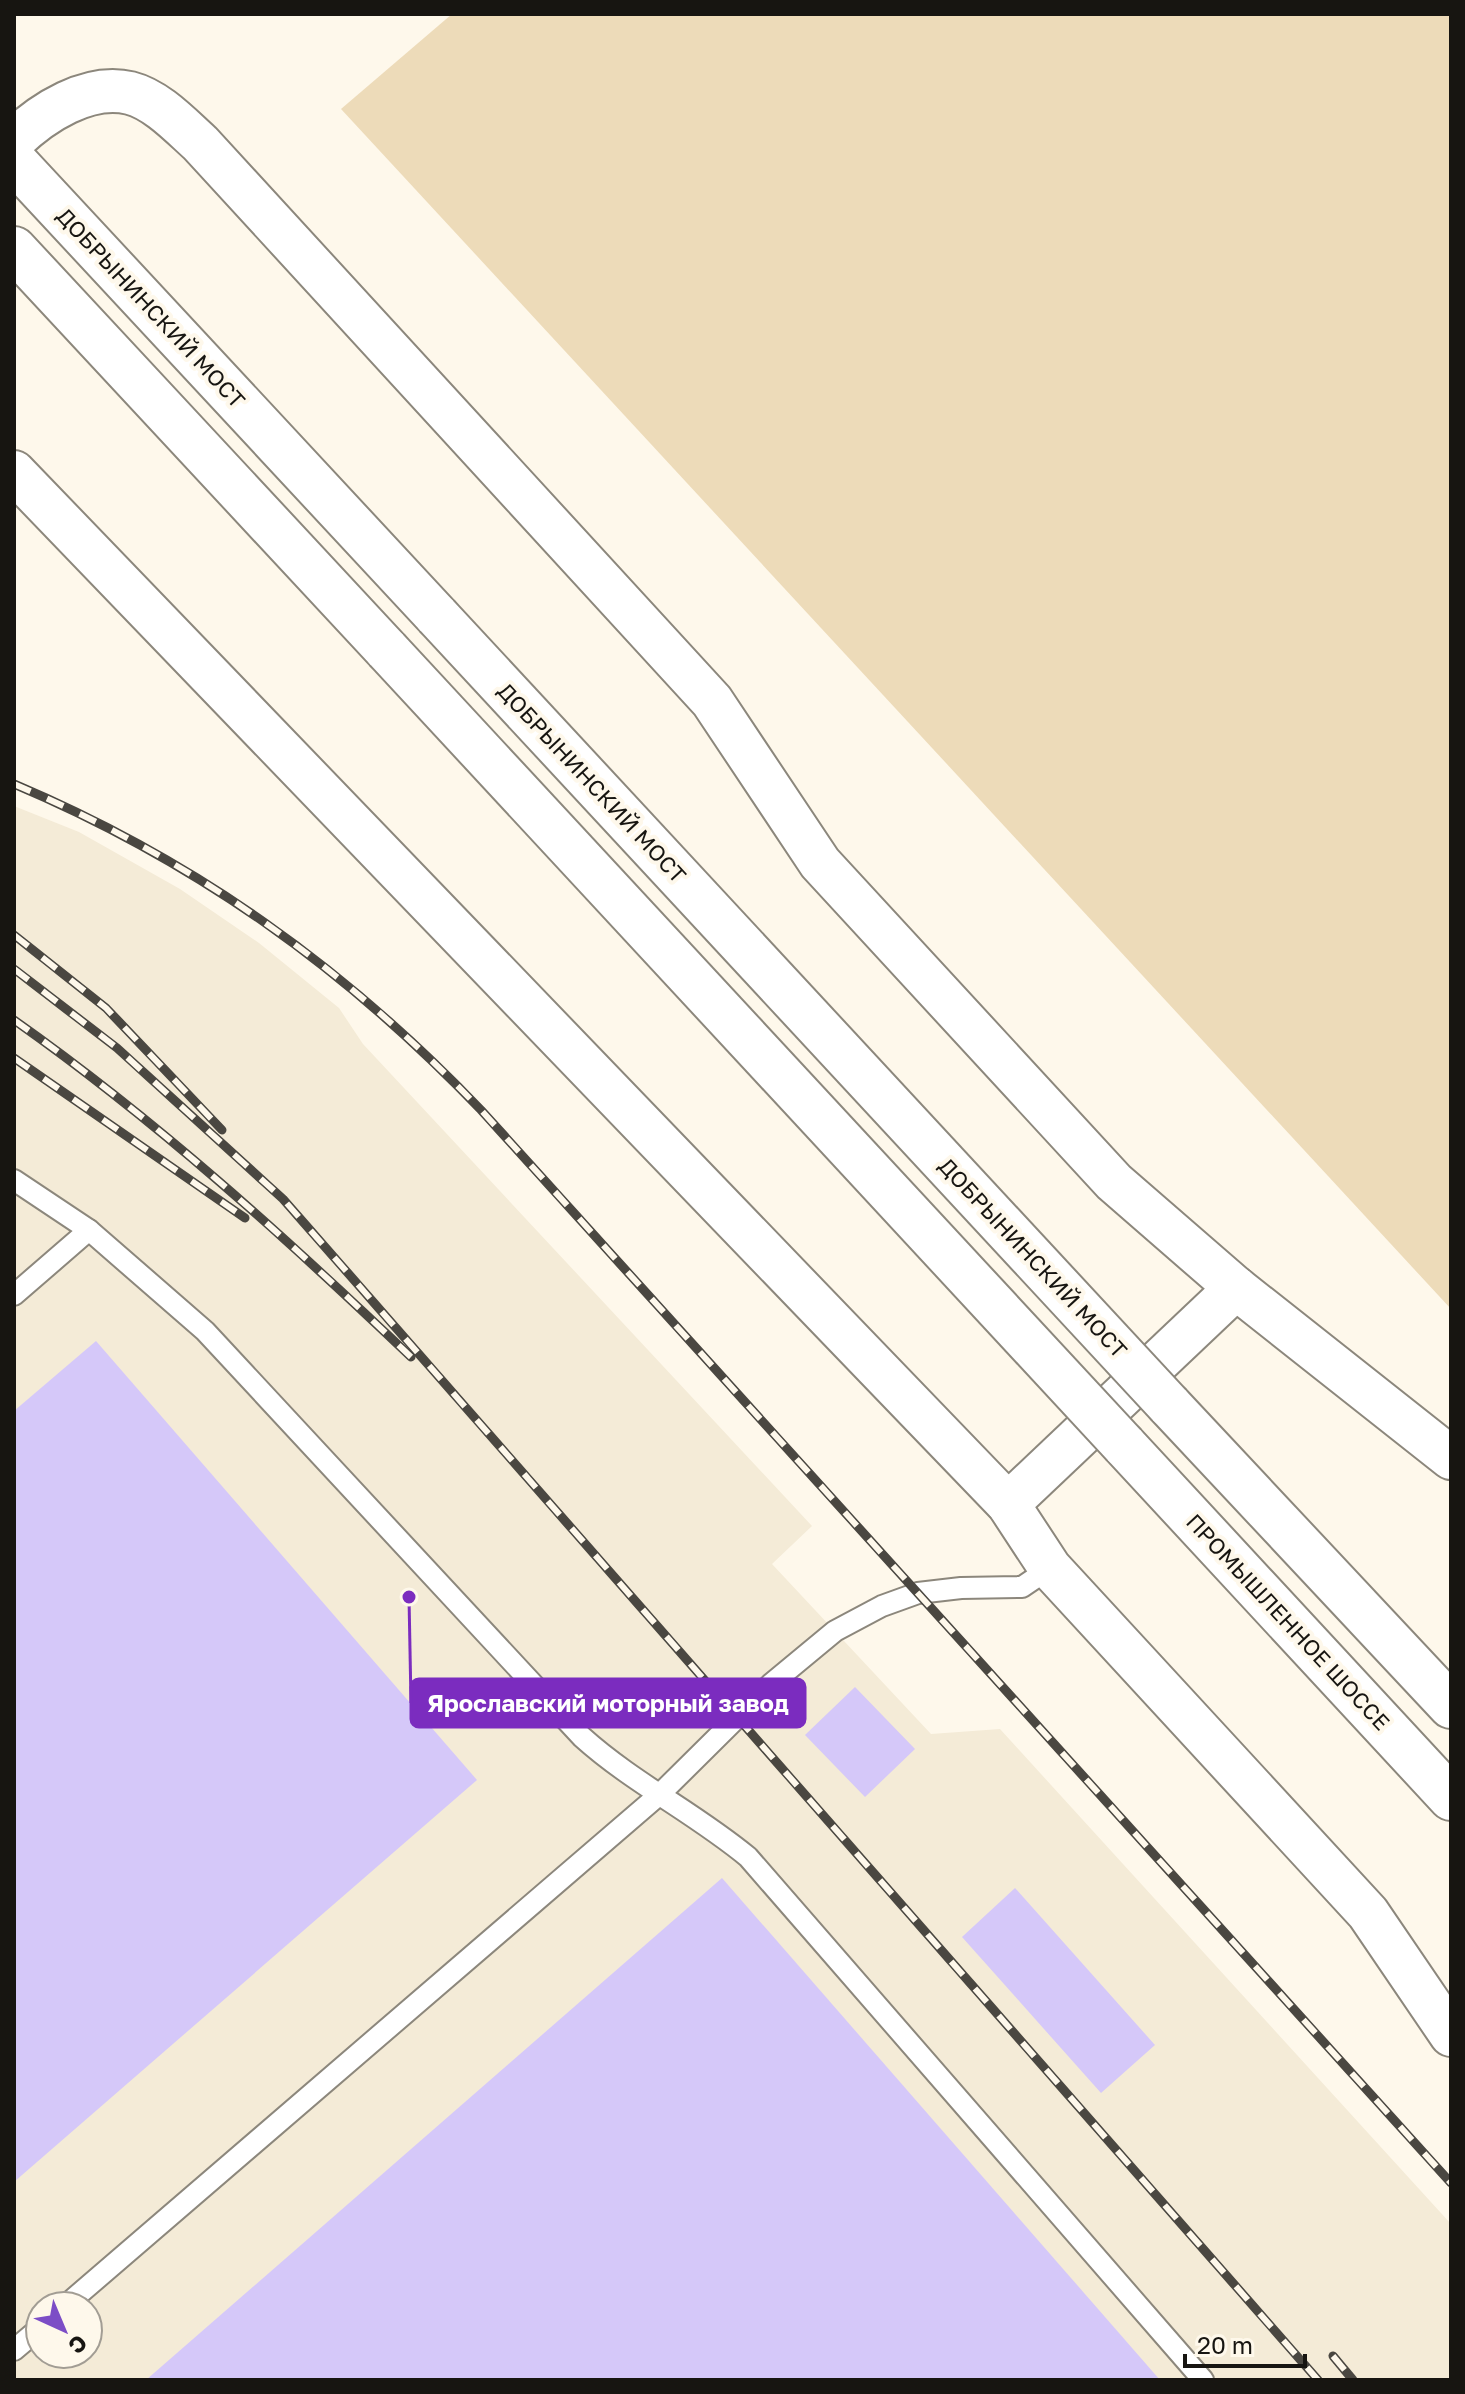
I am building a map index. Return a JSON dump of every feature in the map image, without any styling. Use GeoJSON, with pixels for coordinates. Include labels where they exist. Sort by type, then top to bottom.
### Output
{"type":"FeatureCollection","features":[{"type":"Feature","properties":{"kind":"main road","name":"ДОБРЫНИНСКИЙ МОСТ"},"geometry":{"type":"LineString","coordinates":[[14,161],[1451,1706]]}},
{"type":"Feature","properties":{"kind":"main road","name":"ПРОМЫШЛЕННОЕ ШОССЕ"},"geometry":{"type":"LineString","coordinates":[[14,249],[1451,1798]]}},
{"type":"Feature","properties":{"kind":"street"},"geometry":{"type":"LineString","coordinates":[[14,140],[58,106],[92,94],[130,93],[163,110],[200,143],[712,701],[820,863],[1114,1182],[1236,1288],[1451,1458]]}},
{"type":"Feature","properties":{"kind":"street"},"geometry":{"type":"LineString","coordinates":[[14,472],[1008,1504],[1050,1568],[1368,1913],[1451,2035]]}},
{"type":"Feature","properties":{"kind":"street"},"geometry":{"type":"LineString","coordinates":[[1008,1504],[1236,1288]]}},
{"type":"Feature","properties":{"kind":"lane"},"geometry":{"type":"LineString","coordinates":[[14,1180],[89,1230],[205,1331],[582,1737],[613,1765],[718,1832],[748,1857],[1203,2380]]}},
{"type":"Feature","properties":{"kind":"lane"},"geometry":{"type":"LineString","coordinates":[[14,1295],[89,1230]]}},
{"type":"Feature","properties":{"kind":"lane"},"geometry":{"type":"LineString","coordinates":[[84,2290],[660,1794],[771,1684],[835,1631],[882,1606],[918,1593],[961,1588],[1022,1587],[1050,1568]]}},
{"type":"Feature","properties":{"kind":"shaded area"},"geometry":{"type":"Polygon","coordinates":[[[452,14],[1451,14],[1451,1309],[341,109],[452,14]]]}},
{"type":"Feature","properties":{"kind":"shaded area"},"geometry":{"type":"Polygon","coordinates":[[[14,806],[79,832],[180,889],[259,943],[339,1008],[363,1044],[812,1526],[772,1564],[931,1734],[1000,1729],[1451,2224],[1451,2380],[14,2380],[14,806]]]}},
{"type":"Feature","properties":{"kind":"building"},"geometry":{"type":"Polygon","coordinates":[[[96,1341],[477,1780],[14,2182],[14,1411],[96,1341]]]}},
{"type":"Feature","properties":{"kind":"building"},"geometry":{"type":"Polygon","coordinates":[[[855,1687],[915,1749],[865,1797],[805,1735],[855,1687]]]}},
{"type":"Feature","properties":{"kind":"building"},"geometry":{"type":"Polygon","coordinates":[[[722,1878],[1160,2380],[146,2380],[722,1878]]]}},
{"type":"Feature","properties":{"kind":"building"},"geometry":{"type":"Polygon","coordinates":[[[1015,1888],[1155,2045],[1101,2093],[962,1937],[1015,1888]]]}},
{"type":"Feature","properties":{"kind":"railway"},"geometry":{"type":"LineString","coordinates":[[14,784],[145,847],[206,884],[321,965],[429,1058],[481,1110],[1451,2183]]}},
{"type":"Feature","properties":{"kind":"railway"},"geometry":{"type":"LineString","coordinates":[[14,935],[106,1008],[222,1130]]}},
{"type":"Feature","properties":{"kind":"railway"},"geometry":{"type":"LineString","coordinates":[[14,969],[117,1048],[283,1199],[1318,2380]]}},
{"type":"Feature","properties":{"kind":"railway"},"geometry":{"type":"LineString","coordinates":[[14,1020],[169,1139],[316,1268],[411,1357]]}},
{"type":"Feature","properties":{"kind":"railway"},"geometry":{"type":"LineString","coordinates":[[14,1058],[245,1218]]}},
{"type":"Feature","properties":{"kind":"railway"},"geometry":{"type":"LineString","coordinates":[[1333,2356],[1353,2380]]}},
{"type":"Feature","properties":{"kind":"place","name":"Ярославский моторный завод"},"geometry":{"type":"Point","coordinates":[409,1597]}}]}
